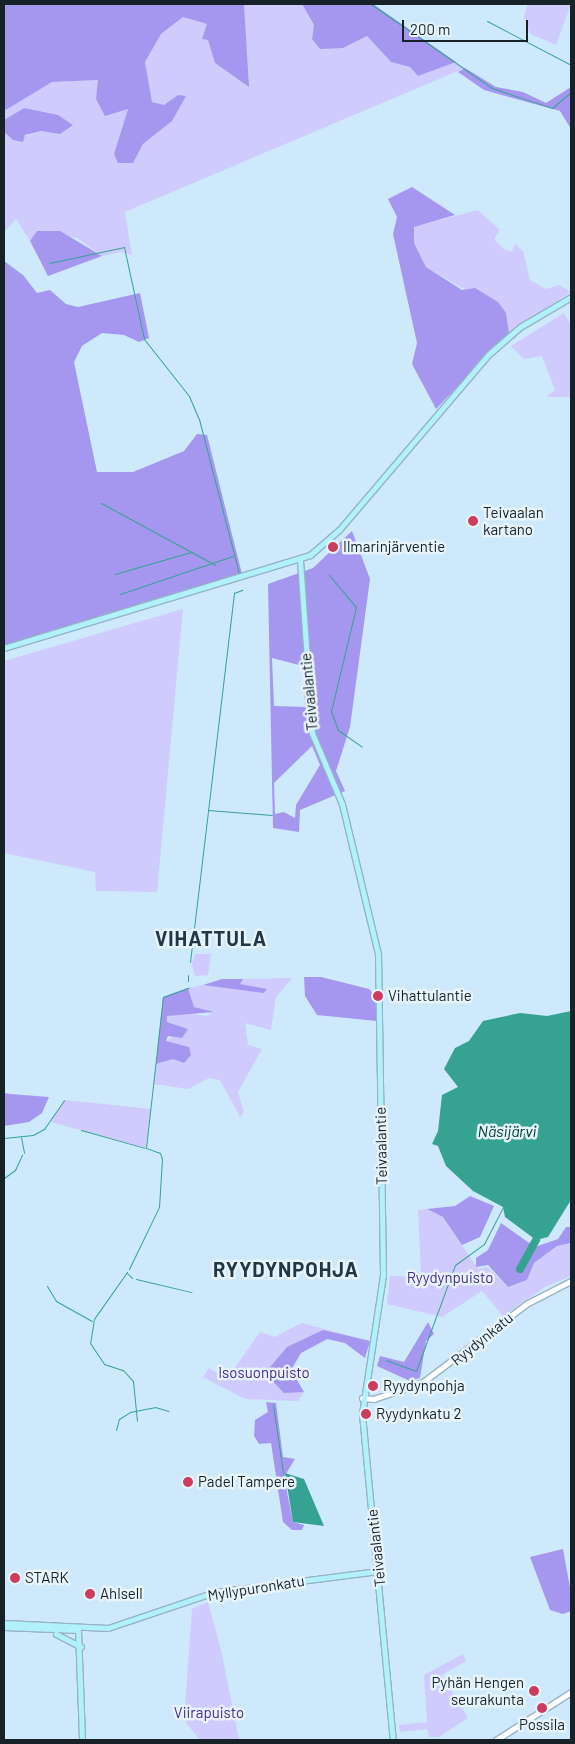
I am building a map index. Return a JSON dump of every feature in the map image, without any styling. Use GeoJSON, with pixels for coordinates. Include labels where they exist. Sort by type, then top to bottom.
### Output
{"type":"FeatureCollection","features":[{"type":"Feature","properties":{"kind":"main road"},"geometry":{"type":"LineString","coordinates":[[4,648],[300,560],[339,530],[495,348],[571,297]]}},
{"type":"Feature","properties":{"kind":"main road","name":"Teivaalantie"},"geometry":{"type":"LineString","coordinates":[[300,560],[312,733],[342,804],[378,954],[383,1275],[362,1398],[394,1740]]}},
{"type":"Feature","properties":{"kind":"main road","name":"Myllypuronkatu"},"geometry":{"type":"LineString","coordinates":[[4,1628],[78,1630],[127,1625],[214,1592],[378,1571]]}},
{"type":"Feature","properties":{"kind":"main road","name":"Myllypuronkatu"},"geometry":{"type":"LineString","coordinates":[[4,1624],[78,1630]]}},
{"type":"Feature","properties":{"kind":"main road"},"geometry":{"type":"LineString","coordinates":[[18,1628],[67,1637],[81,1647]]}},
{"type":"Feature","properties":{"kind":"main road"},"geometry":{"type":"LineString","coordinates":[[78,1630],[81,1647],[82,1740]]}},
{"type":"Feature","properties":{"kind":"street","name":"Ryydynkatu"},"geometry":{"type":"LineString","coordinates":[[362,1398],[374,1399],[423,1382],[528,1303],[571,1281]]}},
{"type":"Feature","properties":{"kind":"street"},"geometry":{"type":"LineString","coordinates":[[496,1740],[571,1692]]}},
{"type":"Feature","properties":{"kind":"green space"},"geometry":{"type":"Polygon","coordinates":[[[244,4],[302,4],[314,25],[312,39],[343,48],[367,36],[391,62],[410,67],[418,76],[456,62],[465,68],[125,212],[132,255],[121,252],[102,256],[77,238],[37,231],[30,241],[16,219],[4,232],[4,132],[13,140],[41,131],[60,134],[24,108],[4,120],[4,111],[52,82],[98,80],[128,109],[118,140],[133,163],[143,144],[172,121],[178,95],[164,105],[151,102],[145,62],[161,34],[183,17],[207,24],[215,63],[248,86],[244,4]]]}},
{"type":"Feature","properties":{"kind":"green space"},"geometry":{"type":"Polygon","coordinates":[[[527,4],[571,4],[556,45],[530,34],[524,18],[527,4]]]}},
{"type":"Feature","properties":{"kind":"green space"},"geometry":{"type":"Polygon","coordinates":[[[478,210],[500,230],[494,239],[505,250],[512,251],[515,244],[523,251],[530,280],[546,289],[559,285],[571,292],[509,333],[506,313],[426,267],[414,243],[413,227],[478,210]]]}},
{"type":"Feature","properties":{"kind":"green space"},"geometry":{"type":"Polygon","coordinates":[[[564,313],[571,325],[571,397],[546,397],[555,390],[542,356],[524,359],[511,346],[564,313]]]}},
{"type":"Feature","properties":{"kind":"green space"},"geometry":{"type":"Polygon","coordinates":[[[183,609],[157,892],[96,891],[95,872],[4,853],[4,661],[183,609]]]}},
{"type":"Feature","properties":{"kind":"green space"},"geometry":{"type":"Polygon","coordinates":[[[195,954],[211,954],[208,975],[195,976],[192,964],[195,954]]]}},
{"type":"Feature","properties":{"kind":"green space"},"geometry":{"type":"Polygon","coordinates":[[[292,978],[276,997],[271,1030],[245,1023],[248,1045],[262,1049],[238,1092],[244,1112],[240,1117],[220,1080],[209,1078],[188,1089],[153,1084],[156,1064],[173,1059],[185,1046],[166,1041],[188,1029],[167,1022],[167,1016],[172,1012],[207,1016],[213,1012],[194,1007],[188,988],[203,985],[259,991],[266,989],[239,984],[243,979],[292,978]]]}},
{"type":"Feature","properties":{"kind":"green space"},"geometry":{"type":"Polygon","coordinates":[[[64,1100],[151,1109],[146,1148],[51,1122],[64,1100]]]}},
{"type":"Feature","properties":{"kind":"green space","name":"Ryydynpuisto"},"geometry":{"type":"Polygon","coordinates":[[[427,1209],[443,1217],[478,1269],[487,1267],[508,1287],[527,1280],[534,1263],[557,1246],[571,1243],[571,1276],[545,1287],[503,1316],[482,1291],[442,1317],[387,1304],[390,1276],[421,1277],[418,1210],[427,1209]]]}},
{"type":"Feature","properties":{"kind":"green space","name":"Isosuonpuisto"},"geometry":{"type":"Polygon","coordinates":[[[302,1323],[370,1341],[365,1358],[345,1343],[328,1339],[301,1353],[291,1370],[304,1392],[298,1401],[245,1399],[203,1377],[209,1368],[227,1379],[260,1332],[275,1337],[302,1323]]]}},
{"type":"Feature","properties":{"kind":"green space","name":"Viirapuisto"},"geometry":{"type":"Polygon","coordinates":[[[208,1602],[221,1650],[239,1740],[200,1740],[184,1720],[192,1609],[208,1602]]]}},
{"type":"Feature","properties":{"kind":"green space"},"geometry":{"type":"Polygon","coordinates":[[[463,1654],[466,1661],[442,1675],[468,1718],[439,1737],[429,1737],[427,1729],[400,1732],[399,1725],[427,1722],[424,1675],[463,1654]]]}},
{"type":"Feature","properties":{"kind":"shaded area"},"geometry":{"type":"Polygon","coordinates":[[[4,4],[244,4],[249,87],[215,63],[208,40],[202,39],[207,24],[183,17],[161,34],[145,62],[152,102],[164,105],[178,95],[186,96],[172,121],[143,144],[133,163],[118,163],[114,154],[128,109],[105,116],[96,99],[98,80],[52,82],[4,111],[4,4]]]}},
{"type":"Feature","properties":{"kind":"shaded area"},"geometry":{"type":"Polygon","coordinates":[[[302,4],[373,4],[456,62],[418,76],[410,67],[391,62],[367,36],[343,48],[320,49],[312,39],[314,25],[302,4]]]}},
{"type":"Feature","properties":{"kind":"shaded area"},"geometry":{"type":"Polygon","coordinates":[[[465,68],[496,87],[523,92],[546,103],[571,87],[571,129],[560,111],[484,90],[458,72],[465,68]]]}},
{"type":"Feature","properties":{"kind":"shaded area"},"geometry":{"type":"Polygon","coordinates":[[[24,108],[58,115],[73,125],[60,134],[41,131],[25,135],[23,142],[13,140],[4,132],[4,120],[24,108]]]}},
{"type":"Feature","properties":{"kind":"shaded area"},"geometry":{"type":"Polygon","coordinates":[[[412,187],[455,215],[414,227],[414,243],[426,267],[462,290],[475,288],[498,302],[506,313],[509,333],[436,409],[412,364],[417,343],[393,234],[397,217],[388,199],[412,187]]]}},
{"type":"Feature","properties":{"kind":"shaded area"},"geometry":{"type":"Polygon","coordinates":[[[37,231],[60,231],[102,256],[48,276],[30,241],[37,231]]]}},
{"type":"Feature","properties":{"kind":"shaded area"},"geometry":{"type":"Polygon","coordinates":[[[4,261],[23,275],[37,293],[50,290],[66,304],[78,307],[140,293],[149,338],[139,342],[124,335],[102,333],[82,346],[74,362],[97,472],[133,472],[184,451],[197,434],[207,435],[242,574],[4,645],[4,261]]]}},
{"type":"Feature","properties":{"kind":"shaded area"},"geometry":{"type":"Polygon","coordinates":[[[352,531],[370,579],[350,727],[336,771],[345,791],[300,810],[299,832],[273,828],[268,584],[313,568],[352,531]],[[272,658],[274,706],[305,707],[303,666],[272,658]],[[312,746],[274,783],[275,814],[284,812],[295,818],[296,805],[320,765],[312,746]]]}},
{"type":"Feature","properties":{"kind":"shaded area"},"geometry":{"type":"Polygon","coordinates":[[[304,977],[321,977],[369,989],[375,995],[377,1021],[317,1015],[305,996],[304,977]]]}},
{"type":"Feature","properties":{"kind":"shaded area"},"geometry":{"type":"Polygon","coordinates":[[[222,979],[243,979],[240,984],[267,989],[264,993],[203,985],[222,979]]]}},
{"type":"Feature","properties":{"kind":"shaded area"},"geometry":{"type":"Polygon","coordinates":[[[188,988],[194,1007],[214,1012],[167,1016],[167,1022],[188,1029],[182,1038],[168,1036],[166,1041],[189,1047],[191,1055],[184,1063],[173,1059],[156,1064],[163,997],[188,988]]]}},
{"type":"Feature","properties":{"kind":"shaded area"},"geometry":{"type":"Polygon","coordinates":[[[4,1093],[49,1097],[42,1113],[29,1122],[4,1126],[4,1093]]]}},
{"type":"Feature","properties":{"kind":"shaded area"},"geometry":{"type":"Polygon","coordinates":[[[470,1196],[494,1206],[480,1237],[462,1245],[443,1217],[427,1209],[455,1206],[470,1196]]]}},
{"type":"Feature","properties":{"kind":"shaded area"},"geometry":{"type":"Polygon","coordinates":[[[501,1223],[535,1247],[558,1239],[566,1227],[571,1227],[571,1243],[557,1246],[534,1263],[527,1280],[508,1287],[488,1265],[476,1267],[476,1258],[488,1250],[501,1223]]]}},
{"type":"Feature","properties":{"kind":"shaded area"},"geometry":{"type":"Polygon","coordinates":[[[428,1322],[434,1334],[426,1341],[420,1378],[410,1381],[377,1366],[380,1356],[404,1362],[428,1322]]]}},
{"type":"Feature","properties":{"kind":"shaded area"},"geometry":{"type":"Polygon","coordinates":[[[323,1330],[370,1341],[365,1358],[345,1343],[327,1339],[301,1353],[291,1370],[304,1392],[284,1393],[265,1373],[287,1347],[323,1330]]]}},
{"type":"Feature","properties":{"kind":"shaded area"},"geometry":{"type":"Polygon","coordinates":[[[266,1402],[276,1403],[283,1457],[295,1459],[284,1477],[293,1522],[304,1525],[302,1530],[292,1530],[283,1522],[271,1443],[259,1444],[254,1436],[255,1420],[268,1412],[266,1402]]]}},
{"type":"Feature","properties":{"kind":"shaded area"},"geometry":{"type":"Polygon","coordinates":[[[563,1549],[571,1593],[571,1611],[563,1614],[550,1610],[530,1557],[563,1549]]]}},
{"type":"Feature","properties":{"kind":"water","name":"Näsijärvi"},"geometry":{"type":"Polygon","coordinates":[[[571,1011],[571,1200],[548,1237],[536,1240],[505,1217],[503,1207],[473,1191],[446,1166],[438,1146],[432,1144],[438,1131],[442,1095],[458,1087],[444,1069],[455,1048],[469,1041],[483,1021],[520,1013],[547,1016],[571,1011]]]}},
{"type":"Feature","properties":{"kind":"water"},"geometry":{"type":"Polygon","coordinates":[[[285,1473],[304,1479],[324,1526],[293,1522],[285,1473]]]}},
{"type":"Feature","properties":{"kind":"waterway"},"geometry":{"type":"LineString","coordinates":[[371,4],[492,88],[552,108],[571,92]]}},
{"type":"Feature","properties":{"kind":"waterway"},"geometry":{"type":"LineString","coordinates":[[487,21],[571,65]]}},
{"type":"Feature","properties":{"kind":"waterway"},"geometry":{"type":"LineString","coordinates":[[49,263],[124,247],[144,339],[189,396],[199,419],[239,574]]}},
{"type":"Feature","properties":{"kind":"waterway"},"geometry":{"type":"LineString","coordinates":[[101,503],[215,565]]}},
{"type":"Feature","properties":{"kind":"waterway"},"geometry":{"type":"LineString","coordinates":[[115,574],[191,552]]}},
{"type":"Feature","properties":{"kind":"waterway"},"geometry":{"type":"LineString","coordinates":[[120,594],[233,556]]}},
{"type":"Feature","properties":{"kind":"waterway"},"geometry":{"type":"LineString","coordinates":[[329,575],[356,607],[331,711],[338,730],[362,747]]}},
{"type":"Feature","properties":{"kind":"waterway"},"geometry":{"type":"LineString","coordinates":[[190,962],[234,593],[242,590]]}},
{"type":"Feature","properties":{"kind":"waterway"},"geometry":{"type":"LineString","coordinates":[[208,810],[272,815]]}},
{"type":"Feature","properties":{"kind":"waterway"},"geometry":{"type":"LineString","coordinates":[[188,975],[188,981]]}},
{"type":"Feature","properties":{"kind":"waterway"},"geometry":{"type":"LineString","coordinates":[[129,1269],[159,1207],[162,1159],[160,1153],[146,1148],[163,997],[188,988]]}},
{"type":"Feature","properties":{"kind":"waterway"},"geometry":{"type":"LineString","coordinates":[[4,1138],[33,1135],[44,1129],[64,1100]]}},
{"type":"Feature","properties":{"kind":"waterway"},"geometry":{"type":"LineString","coordinates":[[81,1130],[145,1148]]}},
{"type":"Feature","properties":{"kind":"waterway"},"geometry":{"type":"LineString","coordinates":[[21,1137],[24,1153]]}},
{"type":"Feature","properties":{"kind":"waterway"},"geometry":{"type":"LineString","coordinates":[[4,1178],[15,1170],[22,1155]]}},
{"type":"Feature","properties":{"kind":"waterway"},"geometry":{"type":"LineString","coordinates":[[386,1360],[416,1371],[455,1265],[484,1244],[503,1207]]}},
{"type":"Feature","properties":{"kind":"waterway"},"geometry":{"type":"LineString","coordinates":[[520,1269],[536,1240]]}},
{"type":"Feature","properties":{"kind":"waterway"},"geometry":{"type":"LineString","coordinates":[[127,1272],[94,1319],[90,1343],[104,1364],[123,1370],[133,1381],[137,1421]]}},
{"type":"Feature","properties":{"kind":"waterway"},"geometry":{"type":"LineString","coordinates":[[127,1273],[132,1278]]}},
{"type":"Feature","properties":{"kind":"waterway"},"geometry":{"type":"LineString","coordinates":[[136,1279],[191,1292]]}},
{"type":"Feature","properties":{"kind":"waterway"},"geometry":{"type":"LineString","coordinates":[[47,1286],[56,1301],[92,1321]]}},
{"type":"Feature","properties":{"kind":"waterway"},"geometry":{"type":"LineString","coordinates":[[273,1405],[283,1473]]}},
{"type":"Feature","properties":{"kind":"waterway"},"geometry":{"type":"LineString","coordinates":[[116,1430],[119,1419],[130,1412],[155,1407],[168,1411]]}},
{"type":"Feature","properties":{"kind":"place","name":"Teivaalan kartano"},"geometry":{"type":"Point","coordinates":[473,521]}},
{"type":"Feature","properties":{"kind":"place","name":"Ilmarinjärventie"},"geometry":{"type":"Point","coordinates":[333,547]}},
{"type":"Feature","properties":{"kind":"place","name":"Vihattulantie"},"geometry":{"type":"Point","coordinates":[378,996]}},
{"type":"Feature","properties":{"kind":"place","name":"Ryydynpohja"},"geometry":{"type":"Point","coordinates":[373,1386]}},
{"type":"Feature","properties":{"kind":"place","name":"Ryydynkatu 2"},"geometry":{"type":"Point","coordinates":[366,1414]}},
{"type":"Feature","properties":{"kind":"place","name":"Padel Tampere"},"geometry":{"type":"Point","coordinates":[188,1482]}},
{"type":"Feature","properties":{"kind":"place","name":"STARK"},"geometry":{"type":"Point","coordinates":[15,1578]}},
{"type":"Feature","properties":{"kind":"place","name":"Ahlsell"},"geometry":{"type":"Point","coordinates":[90,1594]}},
{"type":"Feature","properties":{"kind":"place","name":"Pyhän Hengen seurakunta"},"geometry":{"type":"Point","coordinates":[534,1691]}},
{"type":"Feature","properties":{"kind":"place","name":"Possila"},"geometry":{"type":"Point","coordinates":[542,1708]}},
{"type":"Feature","properties":{"kind":"district","name":"VIHATTULA"},"geometry":{"type":"Point","coordinates":[211,938]}},
{"type":"Feature","properties":{"kind":"district","name":"RYYDYNPOHJA"},"geometry":{"type":"Point","coordinates":[286,1269]}}]}
